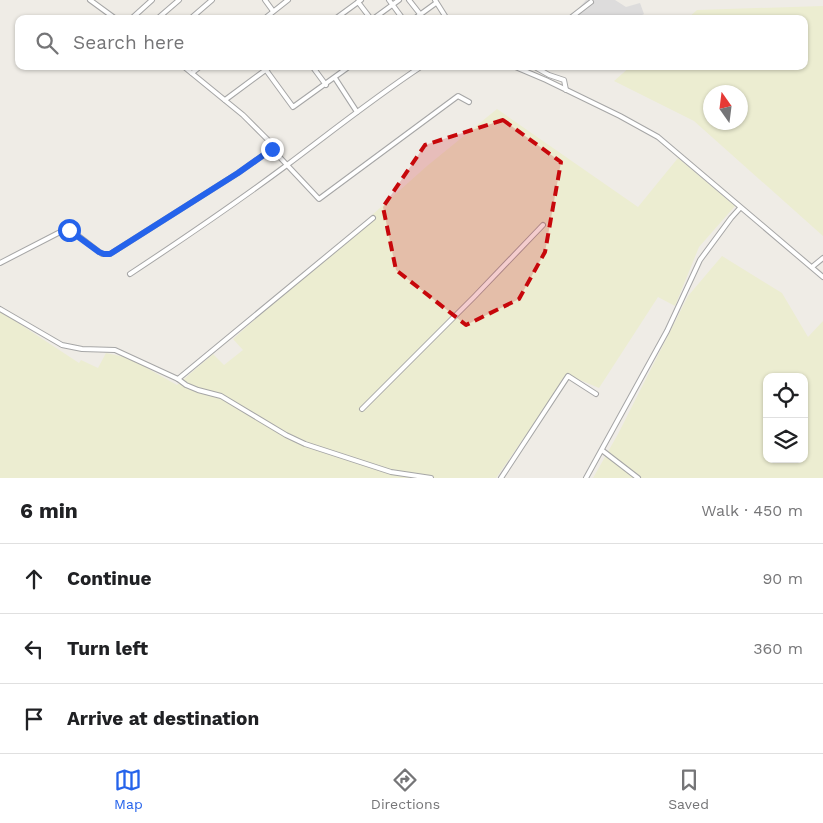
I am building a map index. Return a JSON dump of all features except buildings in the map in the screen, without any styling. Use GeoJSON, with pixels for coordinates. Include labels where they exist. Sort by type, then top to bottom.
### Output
{"type":"FeatureCollection","features":[{"type":"Feature","properties":{"kind":"street"},"geometry":{"type":"LineString","coordinates":[[90,0],[111,15]]}},
{"type":"Feature","properties":{"kind":"street"},"geometry":{"type":"LineString","coordinates":[[135,15],[152,0]]}},
{"type":"Feature","properties":{"kind":"street"},"geometry":{"type":"LineString","coordinates":[[162,15],[179,0]]}},
{"type":"Feature","properties":{"kind":"street"},"geometry":{"type":"LineString","coordinates":[[195,15],[212,0]]}},
{"type":"Feature","properties":{"kind":"street"},"geometry":{"type":"LineString","coordinates":[[265,0],[273,11]]}},
{"type":"Feature","properties":{"kind":"street"},"geometry":{"type":"LineString","coordinates":[[268,15],[288,0]]}},
{"type":"Feature","properties":{"kind":"street"},"geometry":{"type":"LineString","coordinates":[[389,0],[400,15]]}},
{"type":"Feature","properties":{"kind":"street"},"geometry":{"type":"LineString","coordinates":[[378,15],[399,0]]}},
{"type":"Feature","properties":{"kind":"street"},"geometry":{"type":"LineString","coordinates":[[409,0],[420,14],[436,1],[445,15]]}},
{"type":"Feature","properties":{"kind":"street"},"geometry":{"type":"LineString","coordinates":[[340,15],[359,1],[369,15]]}},
{"type":"Feature","properties":{"kind":"street"},"geometry":{"type":"LineString","coordinates":[[574,15],[591,2]]}},
{"type":"Feature","properties":{"kind":"street"},"geometry":{"type":"LineString","coordinates":[[188,70],[265,136],[272,144],[272,149],[320,199],[458,96],[468,102]]}},
{"type":"Feature","properties":{"kind":"street"},"geometry":{"type":"LineString","coordinates":[[192,73],[196,70]]}},
{"type":"Feature","properties":{"kind":"street"},"geometry":{"type":"LineString","coordinates":[[225,100],[266,70],[293,107],[345,70]]}},
{"type":"Feature","properties":{"kind":"street"},"geometry":{"type":"LineString","coordinates":[[315,70],[326,85]]}},
{"type":"Feature","properties":{"kind":"street"},"geometry":{"type":"LineString","coordinates":[[130,274],[184,239],[416,70]]}},
{"type":"Feature","properties":{"kind":"street"},"geometry":{"type":"LineString","coordinates":[[522,70],[620,116],[658,137],[823,277]]}},
{"type":"Feature","properties":{"kind":"street"},"geometry":{"type":"LineString","coordinates":[[542,70],[564,80],[566,90]]}},
{"type":"Feature","properties":{"kind":"street"},"geometry":{"type":"LineString","coordinates":[[335,78],[357,112]]}},
{"type":"Feature","properties":{"kind":"street"},"geometry":{"type":"LineString","coordinates":[[0,263],[66,230],[71,230],[102,254],[108,255],[238,173],[272,149]]}},
{"type":"Feature","properties":{"kind":"street"},"geometry":{"type":"LineString","coordinates":[[586,478],[667,331],[700,260],[740,208]]}},
{"type":"Feature","properties":{"kind":"street"},"geometry":{"type":"LineString","coordinates":[[178,379],[373,218]]}},
{"type":"Feature","properties":{"kind":"street"},"geometry":{"type":"LineString","coordinates":[[362,409],[468,304],[543,225]]}},
{"type":"Feature","properties":{"kind":"street"},"geometry":{"type":"LineString","coordinates":[[812,267],[823,258]]}},
{"type":"Feature","properties":{"kind":"street"},"geometry":{"type":"LineString","coordinates":[[0,309],[62,345],[82,349],[115,350],[178,379],[186,385],[221,396],[286,435],[305,444],[391,472],[431,478]]}},
{"type":"Feature","properties":{"kind":"street"},"geometry":{"type":"LineString","coordinates":[[501,478],[568,376],[596,394]]}},
{"type":"Feature","properties":{"kind":"street"},"geometry":{"type":"LineString","coordinates":[[602,451],[638,478]]}},
{"type":"Feature","properties":{"kind":"highlighted area"},"geometry":{"type":"Polygon","coordinates":[[[503,120],[561,162],[545,252],[519,299],[466,325],[396,270],[383,207],[425,145],[503,120]]]}},
{"type":"Feature","properties":{"kind":"shaded area"},"geometry":{"type":"Polygon","coordinates":[[[586,0],[615,0],[626,7],[640,3],[644,14],[642,15],[573,15],[586,0]]]}},
{"type":"Feature","properties":{"kind":"green space"},"geometry":{"type":"Polygon","coordinates":[[[823,6],[823,236],[704,130],[748,130],[748,85],[703,85],[703,129],[694,121],[614,81],[626,70],[808,70],[808,15],[691,15],[697,10],[823,6]]]}},
{"type":"Feature","properties":{"kind":"green space"},"geometry":{"type":"Polygon","coordinates":[[[497,109],[638,207],[678,158],[735,206],[699,247],[675,306],[658,297],[599,388],[568,375],[496,478],[0,478],[0,311],[79,363],[81,360],[98,368],[106,353],[129,358],[177,385],[213,354],[224,365],[243,350],[233,339],[427,166],[497,109]]]}},
{"type":"Feature","properties":{"kind":"green space"},"geometry":{"type":"Polygon","coordinates":[[[722,256],[782,293],[808,337],[823,321],[823,478],[593,478],[618,434],[688,296],[722,256]]]}},
{"type":"Feature","properties":{"kind":"route"},"geometry":{"type":"LineString","coordinates":[[69,230],[99,252],[108,255],[238,173],[272,149]]}}]}
